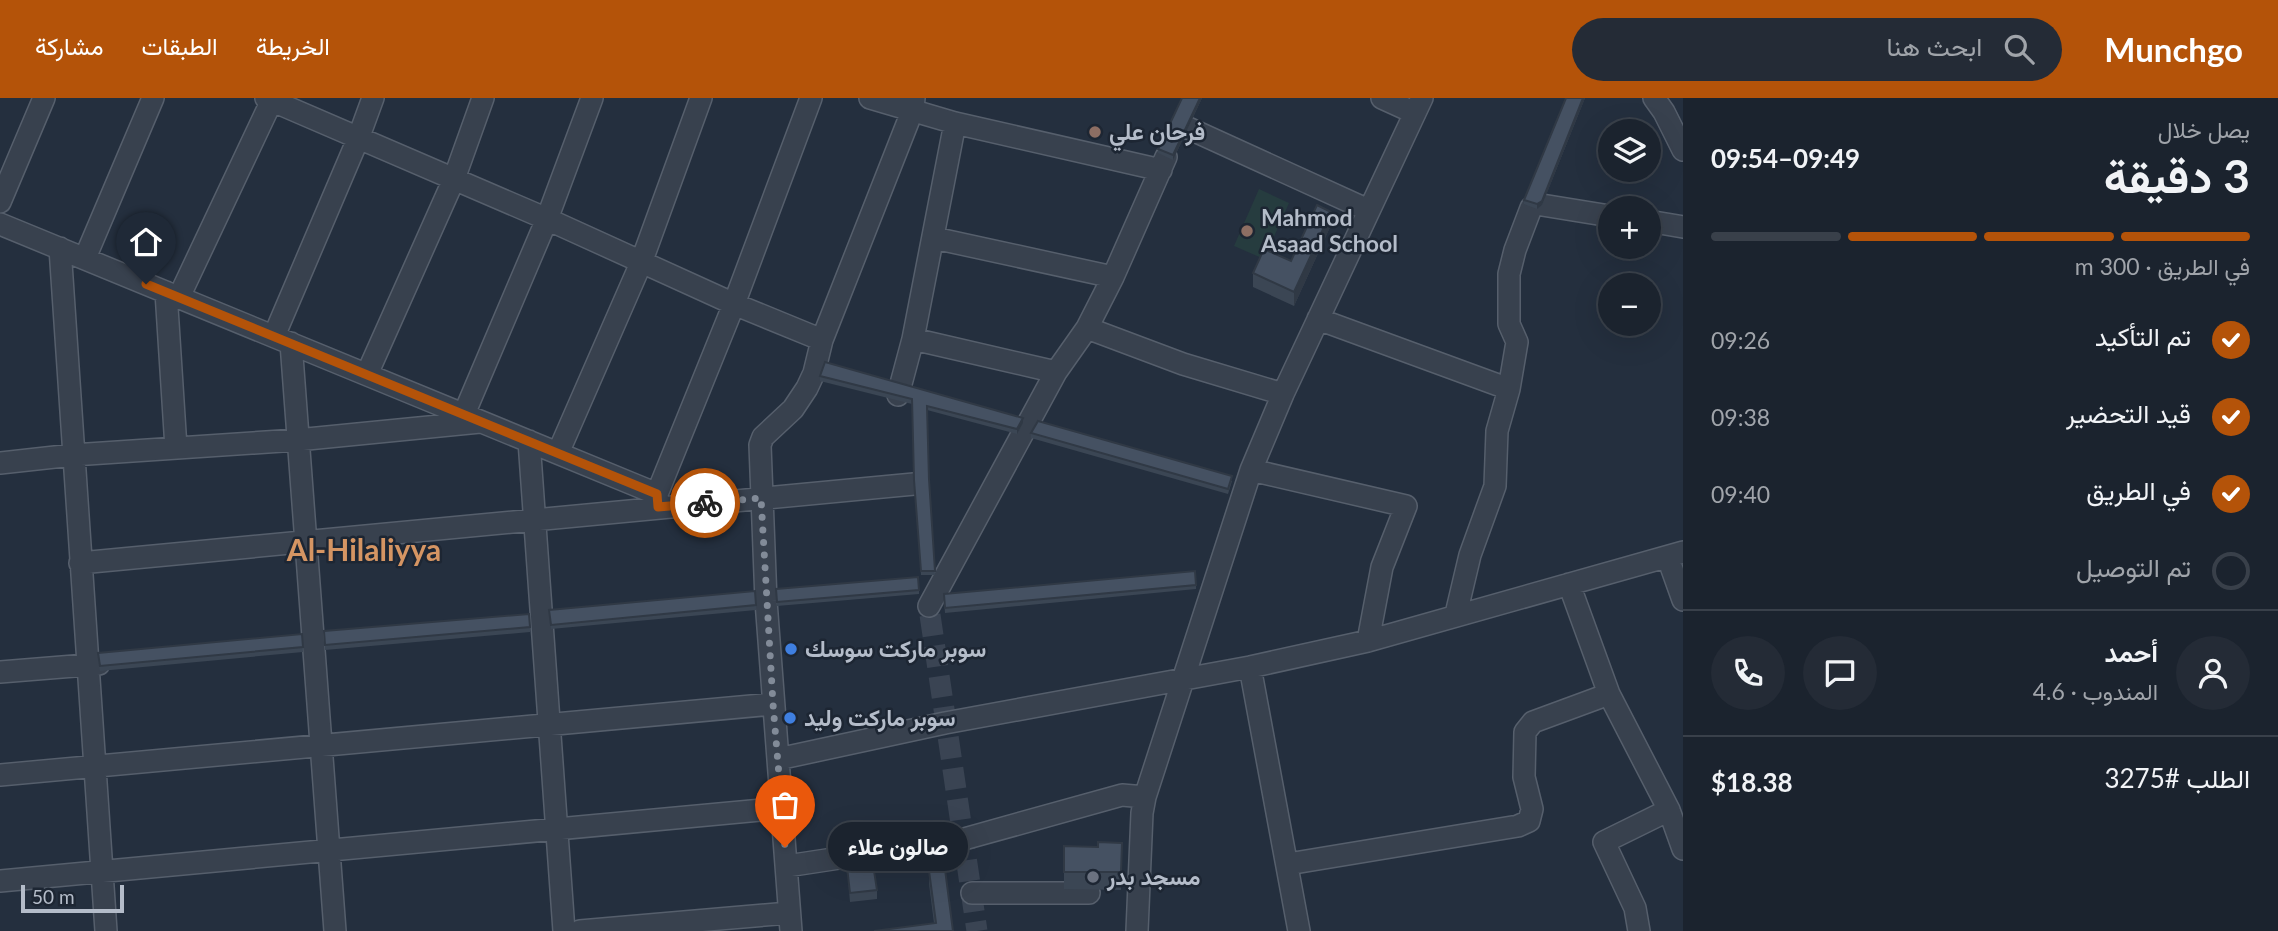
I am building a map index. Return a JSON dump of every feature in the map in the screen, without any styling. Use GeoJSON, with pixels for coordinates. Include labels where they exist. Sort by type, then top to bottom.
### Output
{"type":"FeatureCollection","features":[{"type":"Feature","properties":{"kind":"street"},"geometry":{"type":"LineString","coordinates":[[0,202],[44,98]]}},
{"type":"Feature","properties":{"kind":"street"},"geometry":{"type":"LineString","coordinates":[[85,258],[153,98]]}},
{"type":"Feature","properties":{"kind":"street"},"geometry":{"type":"LineString","coordinates":[[335,931],[297,440],[282,339],[373,98]]}},
{"type":"Feature","properties":{"kind":"street"},"geometry":{"type":"LineString","coordinates":[[367,374],[454,179],[483,98]]}},
{"type":"Feature","properties":{"kind":"street"},"geometry":{"type":"LineString","coordinates":[[473,418],[592,98]]}},
{"type":"Feature","properties":{"kind":"street"},"geometry":{"type":"LineString","coordinates":[[558,453],[641,263],[701,98]]}},
{"type":"Feature","properties":{"kind":"street"},"geometry":{"type":"LineString","coordinates":[[657,500],[811,98]]}},
{"type":"Feature","properties":{"kind":"street"},"geometry":{"type":"LineString","coordinates":[[870,98],[914,104],[955,123],[1163,163],[1113,277],[1087,328],[1056,372],[1026,430],[930,596]]}},
{"type":"Feature","properties":{"kind":"street"},"geometry":{"type":"LineString","coordinates":[[1137,931],[1145,797],[1182,679],[1204,584],[1237,491],[1251,470],[1283,394],[1418,106],[1382,98]]}},
{"type":"Feature","properties":{"kind":"street"},"geometry":{"type":"LineString","coordinates":[[1654,98],[1675,131],[1683,150]]}},
{"type":"Feature","properties":{"kind":"street"},"geometry":{"type":"LineString","coordinates":[[176,448],[173,294],[268,99],[822,340]]}},
{"type":"Feature","properties":{"kind":"street"},"geometry":{"type":"LineString","coordinates":[[580,931],[790,922],[766,601],[759,456],[763,437],[793,409],[818,374],[822,340],[914,104]]}},
{"type":"Feature","properties":{"kind":"street"},"geometry":{"type":"LineString","coordinates":[[898,395],[914,339],[955,123]]}},
{"type":"Feature","properties":{"kind":"street"},"geometry":{"type":"LineString","coordinates":[[1188,128],[1368,209]]}},
{"type":"Feature","properties":{"kind":"street"},"geometry":{"type":"LineString","coordinates":[[1456,614],[1470,555],[1495,486],[1497,432],[1509,390],[1517,342],[1509,324],[1510,274],[1515,250],[1536,207],[1598,215]]}},
{"type":"Feature","properties":{"kind":"street"},"geometry":{"type":"LineString","coordinates":[[0,224],[558,453],[657,500]]}},
{"type":"Feature","properties":{"kind":"street"},"geometry":{"type":"LineString","coordinates":[[1661,224],[1683,227]]}},
{"type":"Feature","properties":{"kind":"street"},"geometry":{"type":"LineString","coordinates":[[934,238],[1113,277]]}},
{"type":"Feature","properties":{"kind":"street"},"geometry":{"type":"LineString","coordinates":[[60,248],[80,562],[93,664],[94,766],[106,931]]}},
{"type":"Feature","properties":{"kind":"street"},"geometry":{"type":"LineString","coordinates":[[1318,319],[1509,390]]}},
{"type":"Feature","properties":{"kind":"street"},"geometry":{"type":"LineString","coordinates":[[1087,328],[1183,364],[1283,394]]}},
{"type":"Feature","properties":{"kind":"street"},"geometry":{"type":"LineString","coordinates":[[914,339],[1056,372]]}},
{"type":"Feature","properties":{"kind":"street"},"geometry":{"type":"LineString","coordinates":[[0,463],[73,455],[297,440],[473,418]]}},
{"type":"Feature","properties":{"kind":"street"},"geometry":{"type":"LineString","coordinates":[[529,441],[540,625],[564,931]]}},
{"type":"Feature","properties":{"kind":"street"},"geometry":{"type":"LineString","coordinates":[[1251,470],[1406,506],[1382,567],[1368,641]]}},
{"type":"Feature","properties":{"kind":"street"},"geometry":{"type":"LineString","coordinates":[[80,562],[534,520],[657,500],[761,498],[914,484]]}},
{"type":"Feature","properties":{"kind":"street"},"geometry":{"type":"LineString","coordinates":[[778,759],[945,723],[1250,667],[1368,641],[1456,614],[1675,555],[1683,600]]}},
{"type":"Feature","properties":{"kind":"street"},"geometry":{"type":"LineString","coordinates":[[1569,584],[1609,694],[1674,814],[1683,849]]}},
{"type":"Feature","properties":{"kind":"street"},"geometry":{"type":"LineString","coordinates":[[0,672],[93,664]]}},
{"type":"Feature","properties":{"kind":"street"},"geometry":{"type":"LineString","coordinates":[[1250,667],[1299,931]]}},
{"type":"Feature","properties":{"kind":"street"},"geometry":{"type":"LineString","coordinates":[[1288,864],[1518,827],[1529,821],[1532,809],[1524,777],[1525,732],[1533,722],[1609,694]]}},
{"type":"Feature","properties":{"kind":"street"},"geometry":{"type":"LineString","coordinates":[[0,775],[773,704]]}},
{"type":"Feature","properties":{"kind":"street"},"geometry":{"type":"LineString","coordinates":[[787,866],[964,839],[1122,795],[1145,797]]}},
{"type":"Feature","properties":{"kind":"street"},"geometry":{"type":"LineString","coordinates":[[0,881],[782,808]]}},
{"type":"Feature","properties":{"kind":"street"},"geometry":{"type":"LineString","coordinates":[[1639,931],[1635,908],[1604,842],[1674,814]]}},
{"type":"Feature","properties":{"kind":"street"},"geometry":{"type":"LineString","coordinates":[[972,893],[1089,893]]}},
{"type":"Feature","properties":{"kind":"green space"},"geometry":{"type":"Polygon","coordinates":[[[1259,189],[1289,203],[1264,259],[1234,246],[1259,189]]]}},
{"type":"Feature","properties":{"kind":"building"},"geometry":{"type":"Polygon","coordinates":[[[1182,98],[1200,98],[1173,155],[1158,149],[1182,98]]]}},
{"type":"Feature","properties":{"kind":"building"},"geometry":{"type":"Polygon","coordinates":[[[1566,98],[1583,98],[1542,201],[1537,204],[1524,200],[1566,98]]]}},
{"type":"Feature","properties":{"kind":"building"},"geometry":{"type":"Polygon","coordinates":[[[1317,205],[1331,212],[1294,292],[1253,273],[1264,249],[1291,261],[1317,205]]]}},
{"type":"Feature","properties":{"kind":"building"},"geometry":{"type":"Polygon","coordinates":[[[825,362],[1023,418],[1017,429],[927,406],[935,571],[921,571],[914,480],[912,399],[820,376],[825,362]]]}},
{"type":"Feature","properties":{"kind":"building"},"geometry":{"type":"Polygon","coordinates":[[[1038,421],[1232,476],[1228,489],[1031,433],[1038,421]]]}},
{"type":"Feature","properties":{"kind":"building"},"geometry":{"type":"Polygon","coordinates":[[[1195,571],[1196,585],[945,608],[944,594],[1195,571]]]}},
{"type":"Feature","properties":{"kind":"building"},"geometry":{"type":"Polygon","coordinates":[[[918,577],[919,590],[777,602],[776,589],[918,577]]]}},
{"type":"Feature","properties":{"kind":"building"},"geometry":{"type":"Polygon","coordinates":[[[755,591],[756,605],[551,625],[549,610],[755,591]]]}},
{"type":"Feature","properties":{"kind":"building"},"geometry":{"type":"Polygon","coordinates":[[[529,614],[530,627],[325,645],[324,631],[529,614]]]}},
{"type":"Feature","properties":{"kind":"building"},"geometry":{"type":"Polygon","coordinates":[[[302,634],[303,647],[100,666],[98,653],[302,634]]]}},
{"type":"Feature","properties":{"kind":"building"},"geometry":{"type":"Polygon","coordinates":[[[1098,842],[1122,843],[1121,872],[1064,872],[1064,846],[1098,847],[1098,842]]]}},
{"type":"Feature","properties":{"kind":"building"},"geometry":{"type":"Polygon","coordinates":[[[873,864],[877,890],[850,893],[847,867],[873,864]]]}},
{"type":"Feature","properties":{"kind":"building"},"geometry":{"type":"Polygon","coordinates":[[[945,869],[953,931],[874,931],[936,923],[929,871],[945,869]]]}},
{"type":"Feature","properties":{"kind":"tunnel"},"geometry":{"type":"LineString","coordinates":[[930,615],[977,931]]}},
{"type":"Feature","properties":{"kind":"way so far"},"geometry":{"type":"LineString","coordinates":[[705,503],[761,498],[773,704],[785,847]]}},
{"type":"Feature","properties":{"kind":"place","name":"فرحان علي"},"geometry":{"type":"Point","coordinates":[1095,132]}},
{"type":"Feature","properties":{"kind":"place","name":"Mahmod Asaad School"},"geometry":{"type":"Point","coordinates":[1247,231]}},
{"type":"Feature","properties":{"kind":"place","name":"سوبر ماركت سوسك"},"geometry":{"type":"Point","coordinates":[791,649]}},
{"type":"Feature","properties":{"kind":"place","name":"سوبر ماركت وليد"},"geometry":{"type":"Point","coordinates":[790,718]}},
{"type":"Feature","properties":{"kind":"place","name":"صالون علاء"},"geometry":{"type":"Point","coordinates":[785,847]}},
{"type":"Feature","properties":{"kind":"place","name":"مسجد بدر"},"geometry":{"type":"Point","coordinates":[1093,877]}},
{"type":"Feature","properties":{"kind":"district","name":"Al-Hilaliyya"},"geometry":{"type":"Point","coordinates":[364,551]}},
{"type":"Feature","properties":{"kind":"route"},"geometry":{"type":"LineString","coordinates":[[146,284],[657,494],[658,507],[705,503]]}}]}
